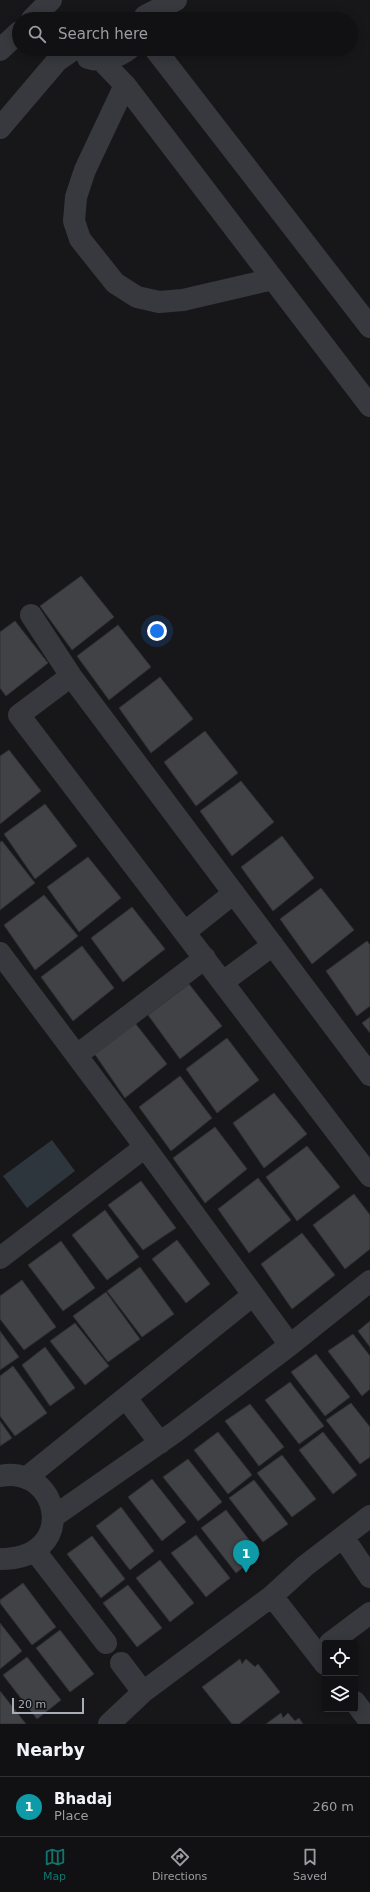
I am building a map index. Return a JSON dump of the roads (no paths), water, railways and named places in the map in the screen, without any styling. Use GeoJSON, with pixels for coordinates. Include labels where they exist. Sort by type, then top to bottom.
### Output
{"type":"FeatureCollection","features":[{"type":"Feature","properties":{"kind":"street"},"geometry":{"type":"LineString","coordinates":[[39,12],[51,0]]}},
{"type":"Feature","properties":{"kind":"street"},"geometry":{"type":"LineString","coordinates":[[54,0],[54,12]]}},
{"type":"Feature","properties":{"kind":"street"},"geometry":{"type":"LineString","coordinates":[[144,12],[176,0]]}},
{"type":"Feature","properties":{"kind":"street"},"geometry":{"type":"LineString","coordinates":[[0,50],[12,39]]}},
{"type":"Feature","properties":{"kind":"street"},"geometry":{"type":"LineString","coordinates":[[0,128],[57,61],[63,56]]}},
{"type":"Feature","properties":{"kind":"street"},"geometry":{"type":"LineString","coordinates":[[83,56],[91,59],[100,59],[118,56]]}},
{"type":"Feature","properties":{"kind":"street"},"geometry":{"type":"LineString","coordinates":[[160,56],[370,327]]}},
{"type":"Feature","properties":{"kind":"street"},"geometry":{"type":"LineString","coordinates":[[100,59],[125,86],[370,406]]}},
{"type":"Feature","properties":{"kind":"street"},"geometry":{"type":"LineString","coordinates":[[125,86],[85,170],[76,197],[74,221],[80,239],[115,283],[137,296],[159,302],[183,300],[272,279]]}},
{"type":"Feature","properties":{"kind":"street"},"geometry":{"type":"LineString","coordinates":[[31,615],[71,676],[370,1076]]}},
{"type":"Feature","properties":{"kind":"street"},"geometry":{"type":"LineString","coordinates":[[71,676],[19,715],[370,1176]]}},
{"type":"Feature","properties":{"kind":"street"},"geometry":{"type":"LineString","coordinates":[[185,932],[234,893]]}},
{"type":"Feature","properties":{"kind":"street"},"geometry":{"type":"LineString","coordinates":[[223,982],[273,945]]}},
{"type":"Feature","properties":{"kind":"street"},"geometry":{"type":"LineString","coordinates":[[0,953],[145,1146],[290,1344]]}},
{"type":"Feature","properties":{"kind":"street"},"geometry":{"type":"LineString","coordinates":[[77,1055],[205,958]]}},
{"type":"Feature","properties":{"kind":"street"},"geometry":{"type":"LineString","coordinates":[[0,1258],[145,1146]]}},
{"type":"Feature","properties":{"kind":"street"},"geometry":{"type":"LineString","coordinates":[[53,1517],[160,1443],[370,1281]]}},
{"type":"Feature","properties":{"kind":"street"},"geometry":{"type":"LineString","coordinates":[[26,1478],[254,1296]]}},
{"type":"Feature","properties":{"kind":"street"},"geometry":{"type":"LineString","coordinates":[[126,1398],[160,1443]]}},
{"type":"Feature","properties":{"kind":"street"},"geometry":{"type":"LineString","coordinates":[[0,1476],[14,1475],[26,1478],[37,1484],[46,1493],[51,1504],[53,1517],[48,1536],[35,1551],[24,1557],[0,1559]]}},
{"type":"Feature","properties":{"kind":"street"},"geometry":{"type":"LineString","coordinates":[[116,1722],[143,1692],[272,1596],[370,1516]]}},
{"type":"Feature","properties":{"kind":"street"},"geometry":{"type":"LineString","coordinates":[[343,1537],[370,1577]]}},
{"type":"Feature","properties":{"kind":"street"},"geometry":{"type":"LineString","coordinates":[[35,1551],[106,1643]]}},
{"type":"Feature","properties":{"kind":"street"},"geometry":{"type":"LineString","coordinates":[[272,1596],[322,1650]]}},
{"type":"Feature","properties":{"kind":"street"},"geometry":{"type":"LineString","coordinates":[[338,1640],[370,1613]]}},
{"type":"Feature","properties":{"kind":"street"},"geometry":{"type":"LineString","coordinates":[[121,1663],[143,1692]]}},
{"type":"Feature","properties":{"kind":"place","name":"Bhadaj"},"geometry":{"type":"Point","coordinates":[246,1573]}}]}
